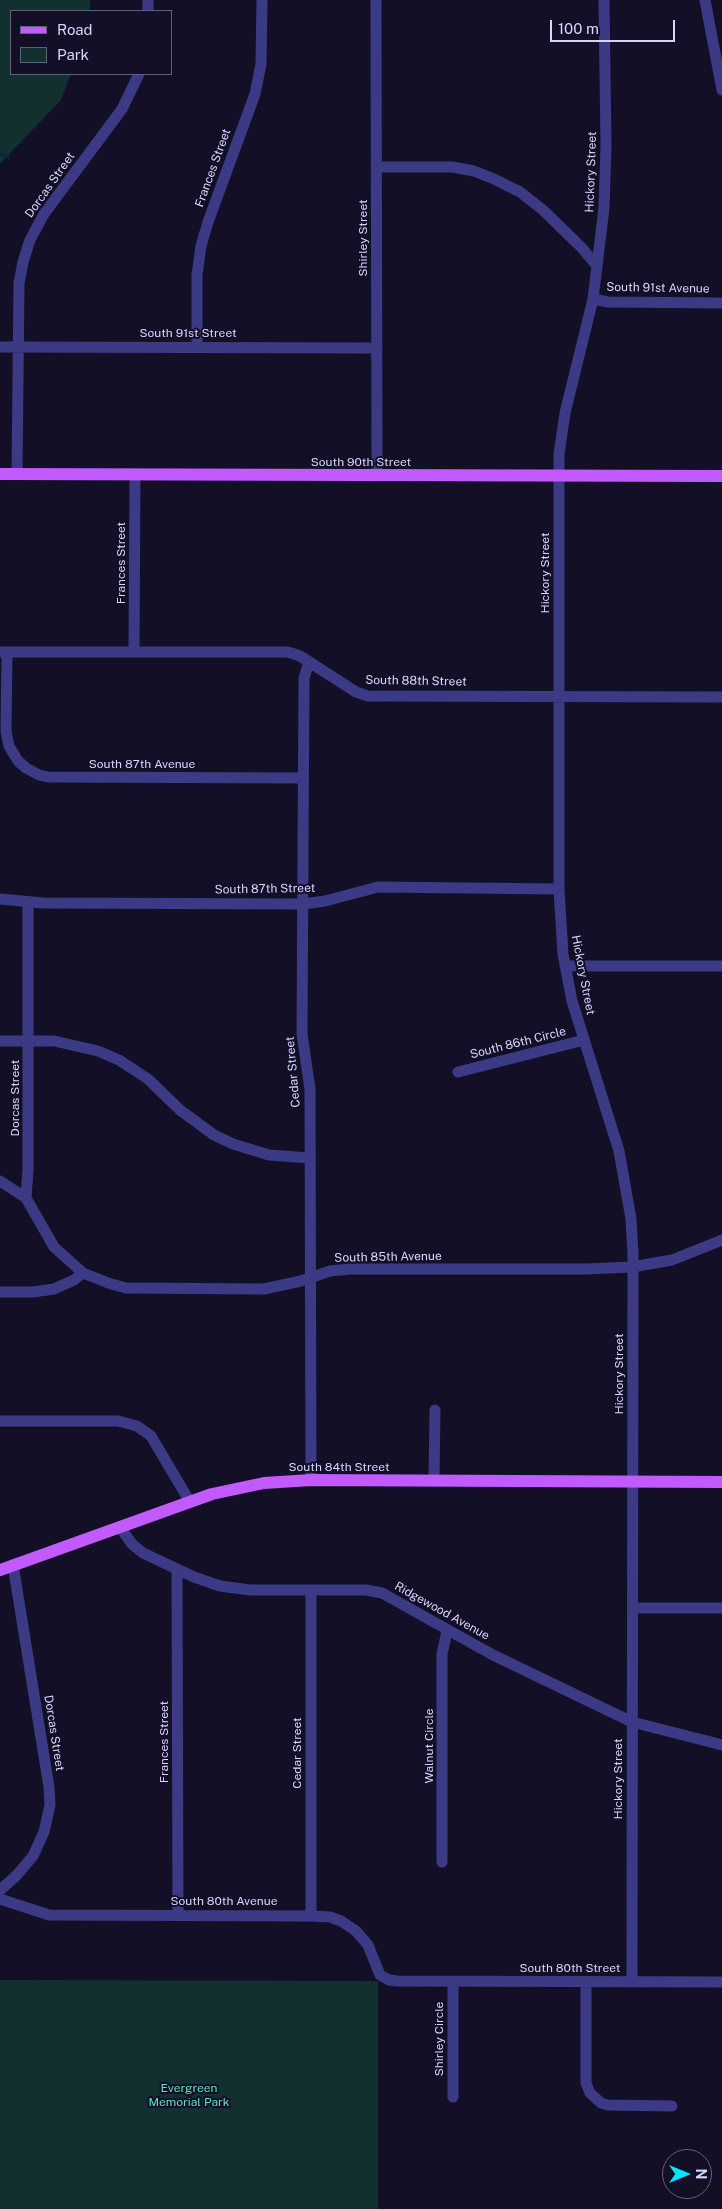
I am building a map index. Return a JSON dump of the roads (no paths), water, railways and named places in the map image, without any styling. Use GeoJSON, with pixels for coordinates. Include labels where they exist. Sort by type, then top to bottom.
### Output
{"type":"FeatureCollection","features":[{"type":"Feature","properties":{"kind":"main road","name":"South 90th Street"},"geometry":{"type":"LineString","coordinates":[[0,474],[722,476]]}},
{"type":"Feature","properties":{"kind":"main road","name":"South 84th Street"},"geometry":{"type":"LineString","coordinates":[[190,1502],[246,1486],[284,1481],[722,1482]]}},
{"type":"Feature","properties":{"kind":"main road"},"geometry":{"type":"LineString","coordinates":[[0,1570],[190,1502]]}},
{"type":"Feature","properties":{"kind":"street","name":"Frances Street"},"geometry":{"type":"LineString","coordinates":[[197,347],[197,275],[201,246],[255,94],[261,64],[262,0]]}},
{"type":"Feature","properties":{"kind":"street","name":"Shirley Street"},"geometry":{"type":"LineString","coordinates":[[376,0],[377,476]]}},
{"type":"Feature","properties":{"kind":"street","name":"Hickory Street"},"geometry":{"type":"LineString","coordinates":[[604,0],[606,179],[593,299],[565,413],[560,443],[560,925],[572,1001],[610,1121],[625,1177],[631,1219],[632,1982]]}},
{"type":"Feature","properties":{"kind":"street"},"geometry":{"type":"LineString","coordinates":[[706,0],[722,90]]}},
{"type":"Feature","properties":{"kind":"street","name":"Dorcas Street"},"geometry":{"type":"LineString","coordinates":[[17,474],[19,283],[23,262],[30,240],[44,214],[122,108],[138,75]]}},
{"type":"Feature","properties":{"kind":"street","name":"South 91st Avenue"},"geometry":{"type":"LineString","coordinates":[[376,167],[452,167],[474,171],[494,179],[520,192],[543,210],[564,229],[596,266]]}},
{"type":"Feature","properties":{"kind":"street","name":"South 91st Avenue"},"geometry":{"type":"LineString","coordinates":[[593,299],[608,302],[722,304]]}},
{"type":"Feature","properties":{"kind":"street","name":"South 91st Street"},"geometry":{"type":"LineString","coordinates":[[0,347],[377,348]]}},
{"type":"Feature","properties":{"kind":"street","name":"Frances Street"},"geometry":{"type":"LineString","coordinates":[[134,652],[136,475]]}},
{"type":"Feature","properties":{"kind":"street","name":"South 88th Street"},"geometry":{"type":"LineString","coordinates":[[4,652],[288,652],[300,656],[356,692],[368,696],[722,697]]}},
{"type":"Feature","properties":{"kind":"street","name":"South 87th Avenue"},"geometry":{"type":"LineString","coordinates":[[4,652],[6,732],[9,746],[18,761],[30,772],[48,777],[303,778]]}},
{"type":"Feature","properties":{"kind":"street","name":"Cedar Street"},"geometry":{"type":"LineString","coordinates":[[309,662],[304,678],[302,1034],[310,1089],[311,1480]]}},
{"type":"Feature","properties":{"kind":"street","name":"South 87th Street"},"geometry":{"type":"LineString","coordinates":[[0,899],[28,902],[303,904],[325,901],[372,888],[385,887],[560,889]]}},
{"type":"Feature","properties":{"kind":"street","name":"Dorcas Street"},"geometry":{"type":"LineString","coordinates":[[26,1198],[28,1169],[28,902]]}},
{"type":"Feature","properties":{"kind":"street"},"geometry":{"type":"LineString","coordinates":[[565,966],[722,966]]}},
{"type":"Feature","properties":{"kind":"street","name":"South 86th Circle"},"geometry":{"type":"LineString","coordinates":[[458,1072],[584,1040]]}},
{"type":"Feature","properties":{"kind":"street"},"geometry":{"type":"LineString","coordinates":[[0,1041],[75,1045],[118,1060],[148,1079],[196,1124],[233,1144],[269,1155],[310,1158]]}},
{"type":"Feature","properties":{"kind":"street"},"geometry":{"type":"LineString","coordinates":[[0,1181],[26,1198],[54,1247],[83,1273],[65,1285],[46,1291],[0,1292]]}},
{"type":"Feature","properties":{"kind":"street","name":"South 85th Avenue"},"geometry":{"type":"LineString","coordinates":[[83,1273],[111,1284],[142,1289],[264,1289],[287,1285],[330,1271],[352,1269],[586,1269],[632,1267],[672,1260],[722,1240]]}},
{"type":"Feature","properties":{"kind":"street"},"geometry":{"type":"LineString","coordinates":[[434,1480],[435,1410]]}},
{"type":"Feature","properties":{"kind":"street"},"geometry":{"type":"LineString","coordinates":[[0,1421],[118,1421],[137,1426],[151,1436],[190,1502]]}},
{"type":"Feature","properties":{"kind":"street","name":"Ridgewood Avenue"},"geometry":{"type":"LineString","coordinates":[[120,1527],[132,1544],[143,1553],[208,1582],[234,1588],[366,1590],[382,1593],[447,1631],[581,1699],[632,1722],[722,1745]]}},
{"type":"Feature","properties":{"kind":"street","name":"Dorcas Street"},"geometry":{"type":"LineString","coordinates":[[0,1890],[16,1876],[33,1856],[44,1832],[50,1805],[49,1787],[13,1565]]}},
{"type":"Feature","properties":{"kind":"street","name":"Frances Street"},"geometry":{"type":"LineString","coordinates":[[178,1569],[178,1915]]}},
{"type":"Feature","properties":{"kind":"street","name":"Cedar Street"},"geometry":{"type":"LineString","coordinates":[[311,1590],[311,1916]]}},
{"type":"Feature","properties":{"kind":"street"},"geometry":{"type":"LineString","coordinates":[[633,1608],[722,1608]]}},
{"type":"Feature","properties":{"kind":"street","name":"Walnut Circle"},"geometry":{"type":"LineString","coordinates":[[442,1862],[442,1654],[447,1631]]}},
{"type":"Feature","properties":{"kind":"street","name":"South 80th Avenue"},"geometry":{"type":"LineString","coordinates":[[0,1899],[49,1915],[330,1917],[341,1921],[356,1931],[368,1945],[382,1977],[397,1981],[418,1981]]}},
{"type":"Feature","properties":{"kind":"street","name":"South 80th Street"},"geometry":{"type":"LineString","coordinates":[[418,1981],[722,1982]]}},
{"type":"Feature","properties":{"kind":"street","name":"Shirley Circle"},"geometry":{"type":"LineString","coordinates":[[453,1982],[453,2097]]}},
{"type":"Feature","properties":{"kind":"street"},"geometry":{"type":"LineString","coordinates":[[586,1982],[586,2083],[594,2098],[608,2105],[672,2106]]}},
{"type":"Feature","properties":{"kind":"waterway"},"geometry":{"type":"LineString","coordinates":[[0,154],[9,158]]}},
{"type":"Feature","properties":{"kind":"park label","name":"Evergreen Memorial Park"},"geometry":{"type":"Point","coordinates":[189,2095]}}]}
